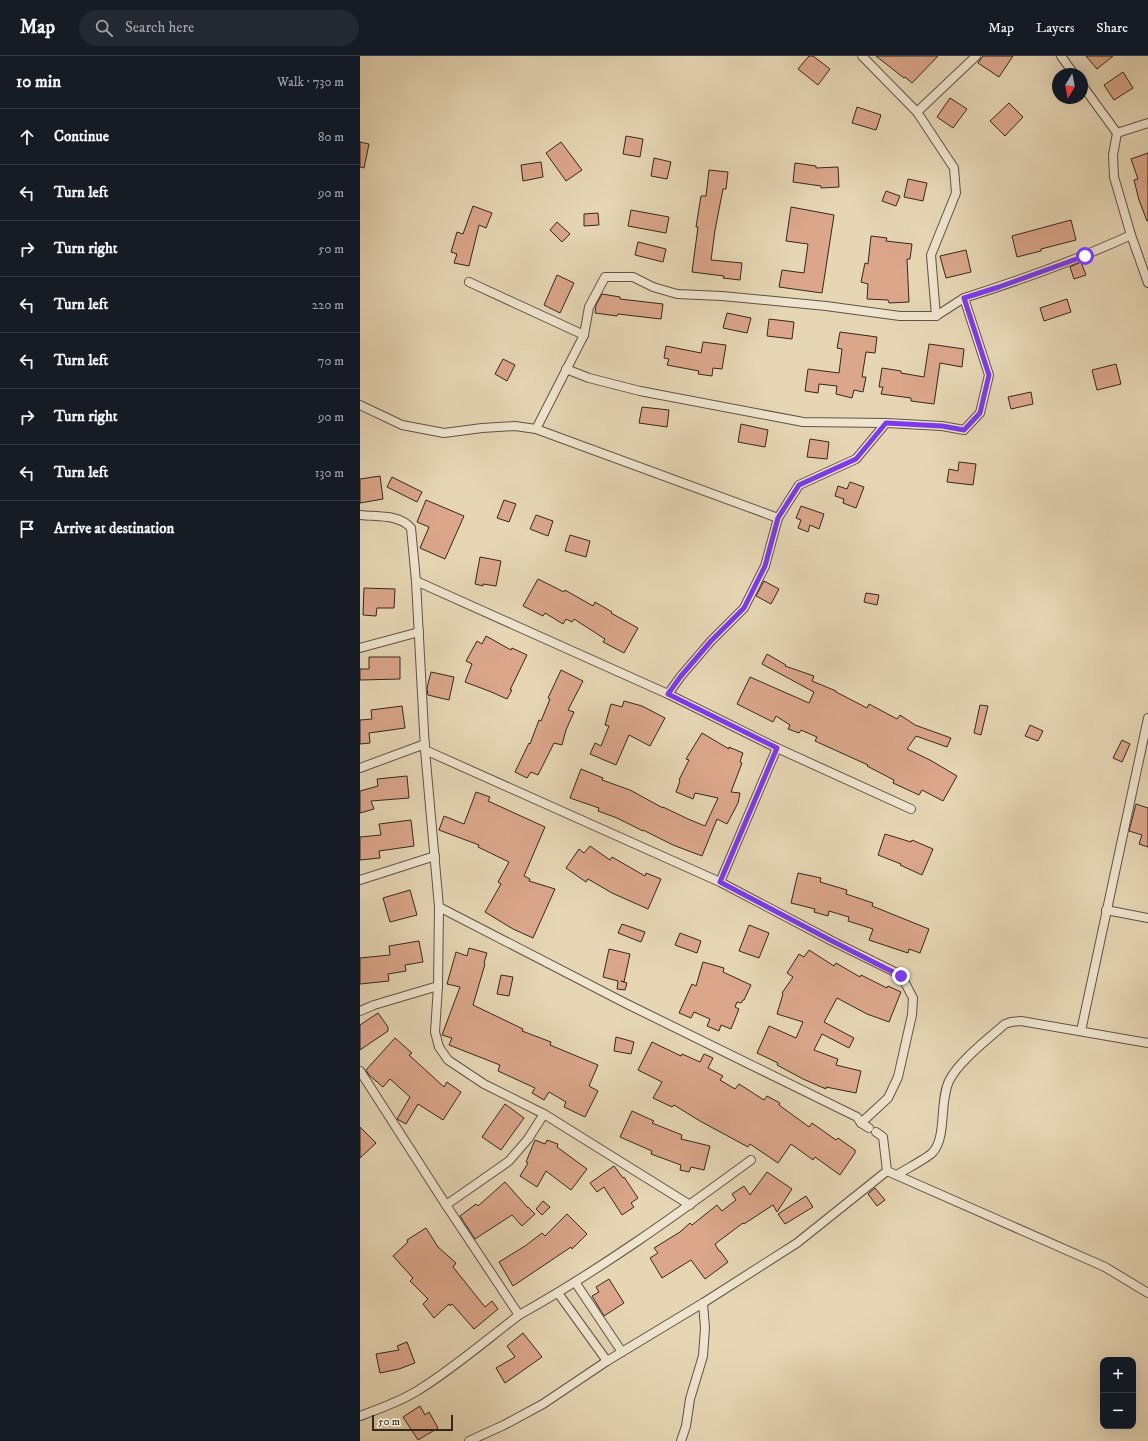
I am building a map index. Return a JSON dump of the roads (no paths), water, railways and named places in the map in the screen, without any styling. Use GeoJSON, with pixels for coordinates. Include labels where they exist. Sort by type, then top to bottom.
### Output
{"type":"FeatureCollection","features":[{"type":"Feature","properties":{"kind":"street"},"geometry":{"type":"LineString","coordinates":[[862,56],[916,112],[954,168],[956,193],[932,255],[936,316]]}},
{"type":"Feature","properties":{"kind":"street"},"geometry":{"type":"LineString","coordinates":[[916,112],[976,56]]}},
{"type":"Feature","properties":{"kind":"street"},"geometry":{"type":"LineString","coordinates":[[1061,56],[1070,68]]}},
{"type":"Feature","properties":{"kind":"street"},"geometry":{"type":"LineString","coordinates":[[1088,93],[1117,134],[1114,155],[1114,177],[1131,235],[1148,283]]}},
{"type":"Feature","properties":{"kind":"street"},"geometry":{"type":"LineString","coordinates":[[1117,134],[1148,123]]}},
{"type":"Feature","properties":{"kind":"street"},"geometry":{"type":"LineString","coordinates":[[536,429],[584,335],[589,307],[605,277],[633,278],[653,287],[677,294],[722,296],[819,305],[900,316],[936,316],[964,298],[1085,256],[1131,235]]}},
{"type":"Feature","properties":{"kind":"street"},"geometry":{"type":"LineString","coordinates":[[469,282],[584,335]]}},
{"type":"Feature","properties":{"kind":"street"},"geometry":{"type":"LineString","coordinates":[[566,369],[589,378],[640,391],[803,422],[886,423],[942,426],[964,430],[980,413],[989,375],[964,298]]}},
{"type":"Feature","properties":{"kind":"street"},"geometry":{"type":"LineString","coordinates":[[360,405],[402,425],[444,433],[482,428],[515,426],[536,429],[778,518]]}},
{"type":"Feature","properties":{"kind":"street"},"geometry":{"type":"LineString","coordinates":[[668,694],[681,676],[711,641],[744,608],[765,566],[778,518],[799,485],[856,459],[886,423]]}},
{"type":"Feature","properties":{"kind":"street"},"geometry":{"type":"LineString","coordinates":[[360,515],[398,519],[406,522],[411,528],[416,581],[425,747],[439,907],[438,986],[435,1032],[439,1047],[448,1060],[484,1084],[544,1114],[690,1205]]}},
{"type":"Feature","properties":{"kind":"street"},"geometry":{"type":"LineString","coordinates":[[416,581],[668,694],[777,748],[911,809]]}},
{"type":"Feature","properties":{"kind":"street"},"geometry":{"type":"LineString","coordinates":[[360,648],[419,632]]}},
{"type":"Feature","properties":{"kind":"street"},"geometry":{"type":"LineString","coordinates":[[1081,1031],[1148,718]]}},
{"type":"Feature","properties":{"kind":"street"},"geometry":{"type":"LineString","coordinates":[[360,768],[425,747],[720,882],[901,976],[913,998],[912,1015],[898,1077],[888,1098],[861,1124]]}},
{"type":"Feature","properties":{"kind":"street"},"geometry":{"type":"LineString","coordinates":[[720,882],[777,748]]}},
{"type":"Feature","properties":{"kind":"street"},"geometry":{"type":"LineString","coordinates":[[360,880],[435,856]]}},
{"type":"Feature","properties":{"kind":"street"},"geometry":{"type":"LineString","coordinates":[[439,907],[627,1004],[857,1118],[861,1124],[883,1137],[887,1171]]}},
{"type":"Feature","properties":{"kind":"street"},"geometry":{"type":"LineString","coordinates":[[1106,910],[1148,918]]}},
{"type":"Feature","properties":{"kind":"street"},"geometry":{"type":"LineString","coordinates":[[360,1011],[374,1005],[438,986]]}},
{"type":"Feature","properties":{"kind":"street"},"geometry":{"type":"LineString","coordinates":[[897,1175],[933,1152],[941,1131],[944,1095],[949,1080],[960,1066],[1005,1024],[1021,1021],[1148,1043]]}},
{"type":"Feature","properties":{"kind":"street"},"geometry":{"type":"LineString","coordinates":[[360,1071],[519,1315]]}},
{"type":"Feature","properties":{"kind":"street"},"geometry":{"type":"LineString","coordinates":[[446,1204],[510,1161],[528,1139],[544,1114]]}},
{"type":"Feature","properties":{"kind":"street"},"geometry":{"type":"LineString","coordinates":[[360,1416],[382,1408],[415,1392],[444,1373],[519,1315],[575,1282],[690,1205],[751,1160]]}},
{"type":"Feature","properties":{"kind":"street"},"geometry":{"type":"LineString","coordinates":[[887,1171],[1105,1267],[1148,1293]]}},
{"type":"Feature","properties":{"kind":"street"},"geometry":{"type":"LineString","coordinates":[[469,1441],[544,1404],[606,1361],[704,1302],[797,1243],[887,1171]]}},
{"type":"Feature","properties":{"kind":"street"},"geometry":{"type":"LineString","coordinates":[[575,1282],[622,1352]]}},
{"type":"Feature","properties":{"kind":"street"},"geometry":{"type":"LineString","coordinates":[[558,1293],[606,1361]]}},
{"type":"Feature","properties":{"kind":"street"},"geometry":{"type":"LineString","coordinates":[[681,1441],[686,1426],[690,1400],[703,1356],[705,1328],[704,1302]]}}]}
